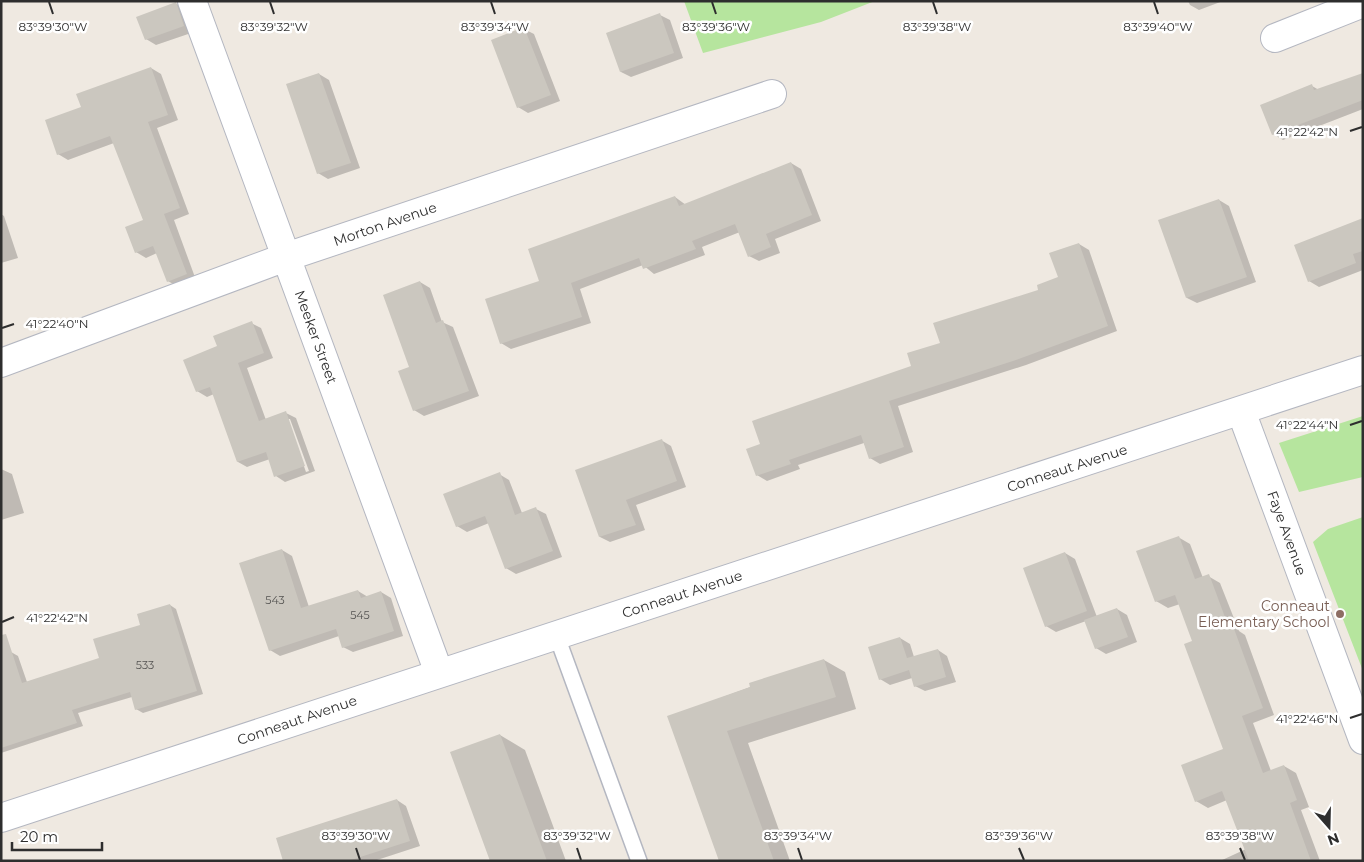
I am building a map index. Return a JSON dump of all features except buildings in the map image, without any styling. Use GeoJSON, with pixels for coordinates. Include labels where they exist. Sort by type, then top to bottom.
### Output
{"type":"FeatureCollection","features":[{"type":"Feature","properties":{"kind":"street","name":"Meeker Street"},"geometry":{"type":"LineString","coordinates":[[192,1],[439,673]]}},
{"type":"Feature","properties":{"kind":"street"},"geometry":{"type":"LineString","coordinates":[[1275,38],[1363,4]]}},
{"type":"Feature","properties":{"kind":"street","name":"Morton Avenue"},"geometry":{"type":"LineString","coordinates":[[1,364],[286,257],[772,94]]}},
{"type":"Feature","properties":{"kind":"street","name":"Conneaut Avenue"},"geometry":{"type":"LineString","coordinates":[[1,818],[1363,370]]}},
{"type":"Feature","properties":{"kind":"street","name":"Faye Avenue"},"geometry":{"type":"LineString","coordinates":[[1241,411],[1363,740]]}},
{"type":"Feature","properties":{"kind":"lane"},"geometry":{"type":"LineString","coordinates":[[556,634],[638,861]]}},
{"type":"Feature","properties":{"kind":"green space"},"geometry":{"type":"Polygon","coordinates":[[[684,1],[875,1],[821,22],[703,53],[684,1]]]}},
{"type":"Feature","properties":{"kind":"green space"},"geometry":{"type":"Polygon","coordinates":[[[1363,416],[1363,477],[1299,492],[1279,443],[1363,416]]]}},
{"type":"Feature","properties":{"kind":"green space"},"geometry":{"type":"Polygon","coordinates":[[[1363,517],[1363,671],[1313,542],[1328,529],[1363,517]]]}},
{"type":"Feature","properties":{"kind":"place","name":"Conneaut Elementary School"},"geometry":{"type":"Point","coordinates":[1340,614]}}]}
